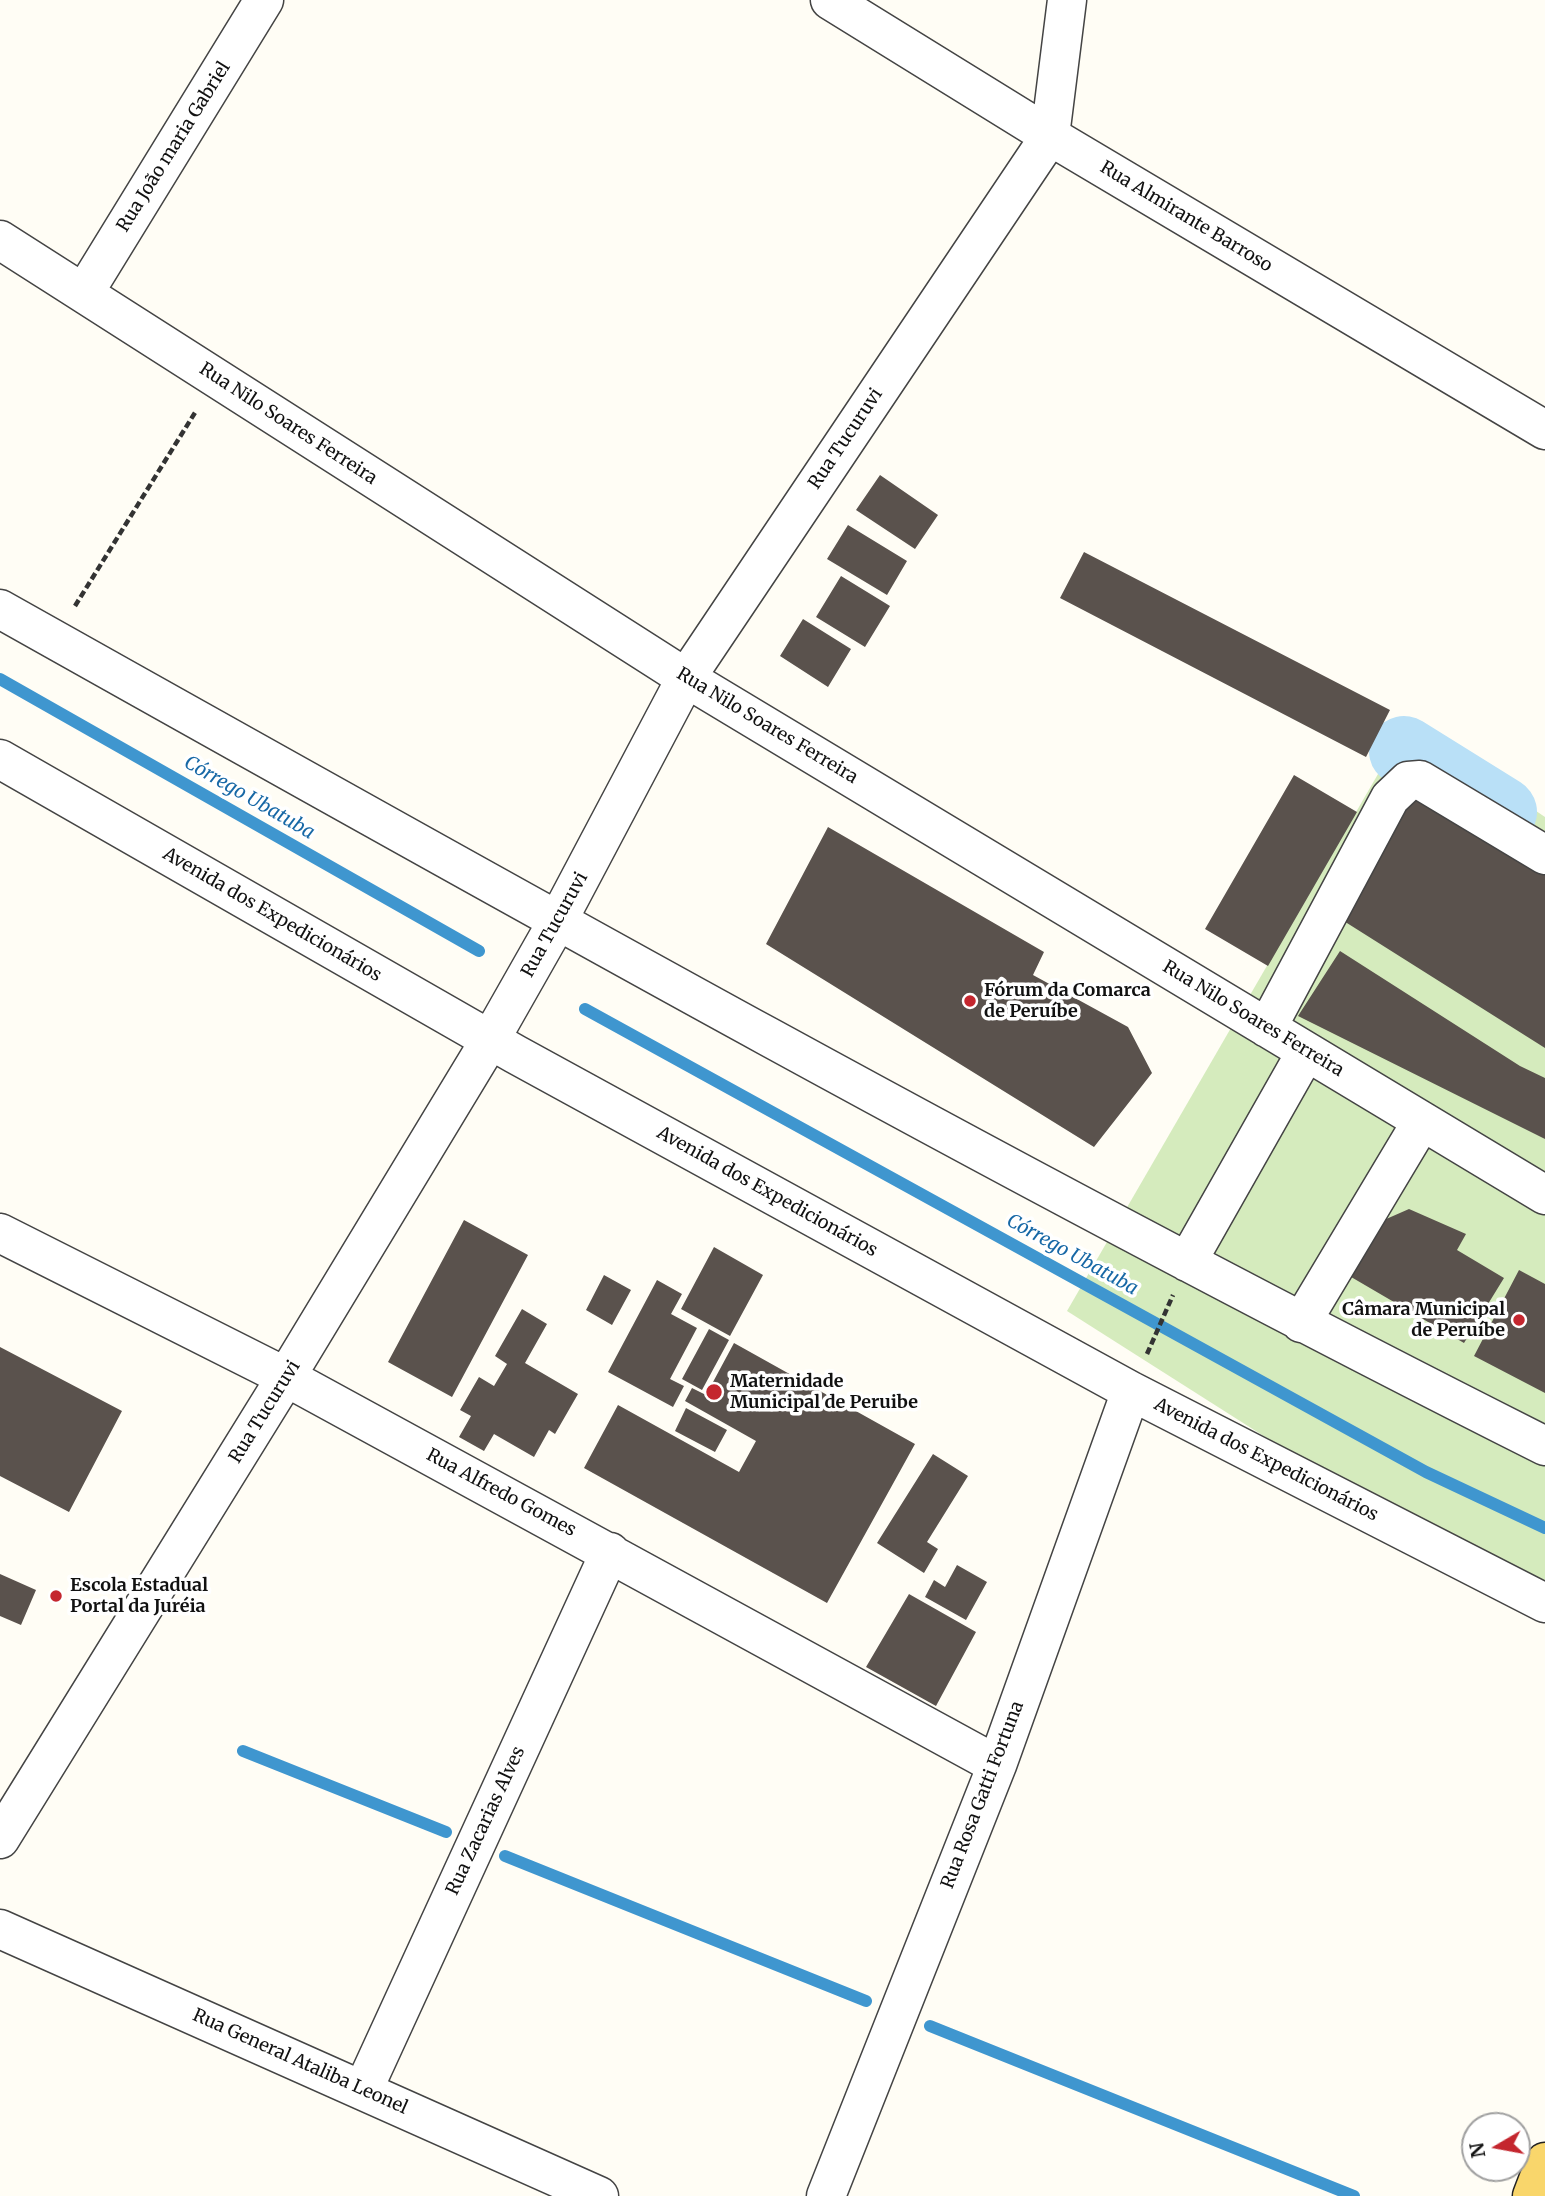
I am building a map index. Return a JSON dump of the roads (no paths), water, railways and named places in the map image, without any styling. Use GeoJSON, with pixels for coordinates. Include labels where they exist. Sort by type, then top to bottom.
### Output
{"type":"FeatureCollection","features":[{"type":"Feature","properties":{"kind":"main road"},"geometry":{"type":"LineString","coordinates":[[1532,2196],[1545,2162]]}},
{"type":"Feature","properties":{"kind":"street","name":"Rua João maria Gabriel"},"geometry":{"type":"LineString","coordinates":[[84,293],[264,0]]}},
{"type":"Feature","properties":{"kind":"street","name":"Rua Almirante Barroso"},"geometry":{"type":"LineString","coordinates":[[830,0],[1050,136],[1545,430]]}},
{"type":"Feature","properties":{"kind":"street","name":"Rua Tucuruvi"},"geometry":{"type":"LineString","coordinates":[[0,1839],[286,1377],[490,1040],[558,922],[686,678],[1050,136],[1067,0]]}},
{"type":"Feature","properties":{"kind":"street","name":"Rua Nilo Soares Ferreira"},"geometry":{"type":"LineString","coordinates":[[0,240],[686,678],[1545,1195]]}},
{"type":"Feature","properties":{"kind":"street"},"geometry":{"type":"LineString","coordinates":[[0,609],[1183,1273],[1301,1323],[1545,1446]]}},
{"type":"Feature","properties":{"kind":"street","name":"Avenida dos Expedicionários"},"geometry":{"type":"LineString","coordinates":[[0,759],[490,1040],[1139,1374],[1545,1603]]}},
{"type":"Feature","properties":{"kind":"street"},"geometry":{"type":"LineString","coordinates":[[1267,1028],[1390,798],[1408,781],[1420,780],[1545,855]]}},
{"type":"Feature","properties":{"kind":"street"},"geometry":{"type":"LineString","coordinates":[[1183,1273],[1306,1052]]}},
{"type":"Feature","properties":{"kind":"street"},"geometry":{"type":"LineString","coordinates":[[1301,1323],[1422,1121]]}},
{"type":"Feature","properties":{"kind":"street","name":"Rua Alfredo Gomes"},"geometry":{"type":"LineString","coordinates":[[0,1233],[286,1377],[996,1765]]}},
{"type":"Feature","properties":{"kind":"street","name":"Rua Rosa Gatti Fortuna"},"geometry":{"type":"LineString","coordinates":[[826,2196],[996,1765],[1139,1374]]}},
{"type":"Feature","properties":{"kind":"street","name":"Rua Zacarias Alves"},"geometry":{"type":"LineString","coordinates":[[363,2090],[610,1552]]}},
{"type":"Feature","properties":{"kind":"street","name":"Rua General Ataliba Leonel"},"geometry":{"type":"LineString","coordinates":[[0,1929],[599,2196]]}},
{"type":"Feature","properties":{"kind":"waterway","name":"Córrego Ubatuba"},"geometry":{"type":"LineString","coordinates":[[0,679],[479,951]]}},
{"type":"Feature","properties":{"kind":"waterway"},"geometry":{"type":"LineString","coordinates":[[1404,751],[1502,812]]}},
{"type":"Feature","properties":{"kind":"waterway","name":"Córrego Ubatuba"},"geometry":{"type":"LineString","coordinates":[[585,1009],[1426,1472],[1545,1528]]}},
{"type":"Feature","properties":{"kind":"waterway"},"geometry":{"type":"LineString","coordinates":[[243,1751],[446,1832]]}},
{"type":"Feature","properties":{"kind":"waterway"},"geometry":{"type":"LineString","coordinates":[[505,1856],[866,2001]]}},
{"type":"Feature","properties":{"kind":"waterway"},"geometry":{"type":"LineString","coordinates":[[930,2026],[1354,2196]]}},
{"type":"Feature","properties":{"kind":"place","name":"Fórum da Comarca de Peruíbe"},"geometry":{"type":"Point","coordinates":[970,1001]}},
{"type":"Feature","properties":{"kind":"place","name":"Câmara Municipal de Peruíbe"},"geometry":{"type":"Point","coordinates":[1519,1320]}},
{"type":"Feature","properties":{"kind":"place","name":"Maternidade Municipal de Peruibe"},"geometry":{"type":"Point","coordinates":[714,1392]}},
{"type":"Feature","properties":{"kind":"place","name":"Escola Estadual Portal da Juréia"},"geometry":{"type":"Point","coordinates":[56,1596]}}]}
